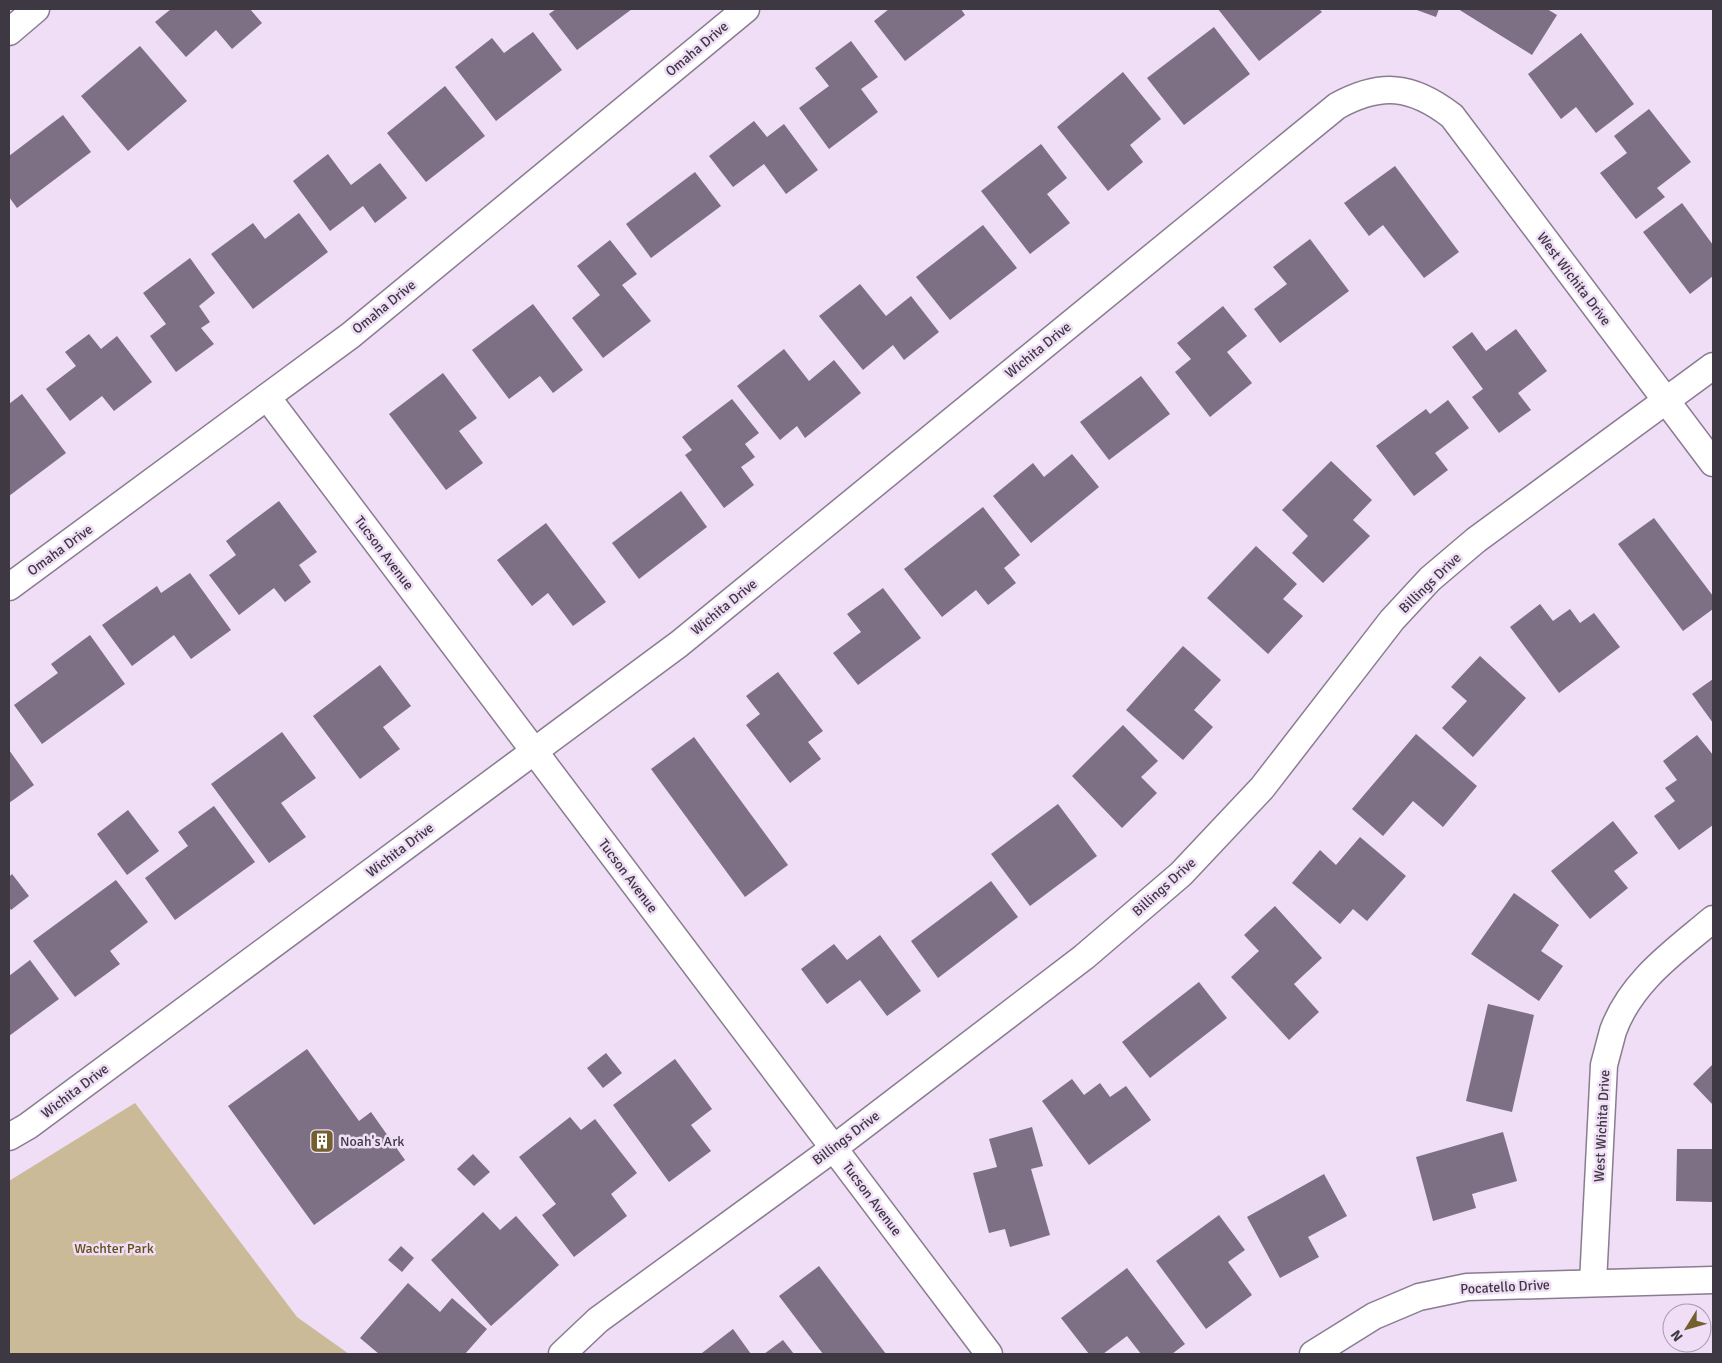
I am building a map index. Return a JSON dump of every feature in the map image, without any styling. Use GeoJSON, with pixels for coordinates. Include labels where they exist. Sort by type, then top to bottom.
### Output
{"type":"FeatureCollection","features":[{"type":"Feature","properties":{"kind":"street"},"geometry":{"type":"LineString","coordinates":[[9,32],[36,9]]}},
{"type":"Feature","properties":{"kind":"street","name":"Omaha Drive"},"geometry":{"type":"LineString","coordinates":[[9,587],[351,335],[746,9]]}},
{"type":"Feature","properties":{"kind":"street","name":"Wichita Drive"},"geometry":{"type":"LineString","coordinates":[[9,1137],[28,1126],[679,644],[1337,106],[1357,95],[1382,89],[1408,91],[1432,100]]}},
{"type":"Feature","properties":{"kind":"street","name":"West Wichita Drive"},"geometry":{"type":"LineString","coordinates":[[1432,100],[1452,116],[1713,463]]}},
{"type":"Feature","properties":{"kind":"street","name":"Billings Drive"},"geometry":{"type":"LineString","coordinates":[[562,1354],[598,1320],[834,1148],[1084,957],[1181,874],[1262,788],[1392,620],[1430,579],[1476,540],[1713,366]]}},
{"type":"Feature","properties":{"kind":"street","name":"Tucson Avenue"},"geometry":{"type":"LineString","coordinates":[[267,397],[990,1354]]}},
{"type":"Feature","properties":{"kind":"street","name":"West Wichita Drive"},"geometry":{"type":"LineString","coordinates":[[1593,1283],[1604,1065],[1614,1030],[1630,998],[1653,969],[1713,919]]}},
{"type":"Feature","properties":{"kind":"street","name":"Pocatello Drive"},"geometry":{"type":"LineString","coordinates":[[1312,1354],[1374,1316],[1419,1298],[1467,1287],[1713,1280]]}},
{"type":"Feature","properties":{"kind":"green space","name":"Wachter Park"},"geometry":{"type":"Polygon","coordinates":[[[135,1103],[297,1317],[349,1354],[9,1354],[9,1181],[135,1103]]]}},
{"type":"Feature","properties":{"kind":"building"},"geometry":{"type":"Polygon","coordinates":[[[171,9],[250,9],[262,23],[232,49],[216,30],[186,57],[155,22],[171,9]]]}},
{"type":"Feature","properties":{"kind":"building"},"geometry":{"type":"Polygon","coordinates":[[[556,9],[632,9],[577,50],[549,14],[556,9]]]}},
{"type":"Feature","properties":{"kind":"building"},"geometry":{"type":"Polygon","coordinates":[[[889,9],[961,9],[965,15],[905,61],[874,21],[889,9]]]}},
{"type":"Feature","properties":{"kind":"building"},"geometry":{"type":"Polygon","coordinates":[[[1218,9],[1319,9],[1322,12],[1259,61],[1218,9]]]}},
{"type":"Feature","properties":{"kind":"building"},"geometry":{"type":"Polygon","coordinates":[[[1414,9],[1439,9],[1436,17],[1414,9]]]}},
{"type":"Feature","properties":{"kind":"building"},"geometry":{"type":"Polygon","coordinates":[[[1458,9],[1547,9],[1557,15],[1532,55],[1458,9]]]}},
{"type":"Feature","properties":{"kind":"building"},"geometry":{"type":"Polygon","coordinates":[[[1214,27],[1250,74],[1184,125],[1147,78],[1214,27]]]}},
{"type":"Feature","properties":{"kind":"building"},"geometry":{"type":"Polygon","coordinates":[[[533,32],[562,70],[496,121],[455,67],[492,38],[504,53],[533,32]]]}},
{"type":"Feature","properties":{"kind":"building"},"geometry":{"type":"Polygon","coordinates":[[[1581,33],[1634,104],[1596,133],[1576,107],[1561,119],[1528,74],[1581,33]]]}},
{"type":"Feature","properties":{"kind":"building"},"geometry":{"type":"Polygon","coordinates":[[[851,41],[878,77],[861,89],[878,112],[829,149],[799,108],[829,86],[815,68],[851,41]]]}},
{"type":"Feature","properties":{"kind":"building"},"geometry":{"type":"Polygon","coordinates":[[[140,46],[187,101],[128,151],[81,96],[140,46]]]}},
{"type":"Feature","properties":{"kind":"building"},"geometry":{"type":"Polygon","coordinates":[[[1123,72],[1161,119],[1130,145],[1143,162],[1108,191],[1057,127],[1123,72]]]}},
{"type":"Feature","properties":{"kind":"building"},"geometry":{"type":"Polygon","coordinates":[[[445,86],[485,136],[426,182],[387,133],[445,86]]]}},
{"type":"Feature","properties":{"kind":"building"},"geometry":{"type":"Polygon","coordinates":[[[1649,109],[1691,162],[1657,188],[1665,197],[1636,219],[1600,173],[1627,153],[1614,136],[1649,109]]]}},
{"type":"Feature","properties":{"kind":"building"},"geometry":{"type":"Polygon","coordinates":[[[63,115],[91,152],[17,208],[9,197],[9,156],[63,115]]]}},
{"type":"Feature","properties":{"kind":"building"},"geometry":{"type":"Polygon","coordinates":[[[754,121],[767,137],[784,124],[818,170],[786,194],[764,164],[733,187],[709,156],[754,121]]]}},
{"type":"Feature","properties":{"kind":"building"},"geometry":{"type":"Polygon","coordinates":[[[1041,144],[1067,178],[1047,194],[1070,223],[1030,254],[981,191],[1041,144]]]}},
{"type":"Feature","properties":{"kind":"building"},"geometry":{"type":"Polygon","coordinates":[[[328,154],[351,185],[380,163],[407,198],[375,223],[363,206],[330,231],[293,181],[328,154]]]}},
{"type":"Feature","properties":{"kind":"building"},"geometry":{"type":"Polygon","coordinates":[[[1395,166],[1459,252],[1424,278],[1383,225],[1369,236],[1344,203],[1395,166]]]}},
{"type":"Feature","properties":{"kind":"building"},"geometry":{"type":"Polygon","coordinates":[[[695,172],[721,206],[651,258],[626,224],[695,172]]]}},
{"type":"Feature","properties":{"kind":"building"},"geometry":{"type":"Polygon","coordinates":[[[1682,203],[1713,245],[1713,276],[1690,294],[1643,232],[1682,203]]]}},
{"type":"Feature","properties":{"kind":"building"},"geometry":{"type":"Polygon","coordinates":[[[299,213],[328,252],[253,309],[211,254],[253,223],[265,239],[299,213]]]}},
{"type":"Feature","properties":{"kind":"building"},"geometry":{"type":"Polygon","coordinates":[[[983,225],[1017,268],[950,320],[916,277],[983,225]]]}},
{"type":"Feature","properties":{"kind":"building"},"geometry":{"type":"Polygon","coordinates":[[[1310,239],[1349,291],[1280,343],[1254,309],[1287,284],[1273,267],[1310,239]]]}},
{"type":"Feature","properties":{"kind":"building"},"geometry":{"type":"Polygon","coordinates":[[[610,240],[637,274],[622,285],[651,321],[603,358],[572,318],[600,295],[577,266],[610,240]]]}},
{"type":"Feature","properties":{"kind":"building"},"geometry":{"type":"Polygon","coordinates":[[[190,258],[215,293],[199,306],[210,322],[201,328],[214,344],[176,372],[150,336],[166,324],[143,293],[190,258]]]}},
{"type":"Feature","properties":{"kind":"building"},"geometry":{"type":"Polygon","coordinates":[[[860,284],[886,316],[911,296],[939,332],[904,360],[893,345],[863,370],[819,316],[860,284]]]}},
{"type":"Feature","properties":{"kind":"building"},"geometry":{"type":"Polygon","coordinates":[[[533,304],[583,370],[553,393],[540,376],[509,399],[472,350],[533,304]]]}},
{"type":"Feature","properties":{"kind":"building"},"geometry":{"type":"Polygon","coordinates":[[[1223,306],[1247,336],[1227,352],[1252,383],[1210,417],[1175,372],[1191,359],[1177,343],[1223,306]]]}},
{"type":"Feature","properties":{"kind":"building"},"geometry":{"type":"Polygon","coordinates":[[[1516,329],[1547,371],[1518,393],[1531,410],[1499,433],[1472,397],[1483,389],[1452,347],[1472,332],[1486,351],[1516,329]]]}},
{"type":"Feature","properties":{"kind":"building"},"geometry":{"type":"Polygon","coordinates":[[[89,334],[101,349],[117,336],[152,382],[114,411],[102,396],[70,421],[46,389],[76,366],[65,352],[89,334]]]}},
{"type":"Feature","properties":{"kind":"building"},"geometry":{"type":"Polygon","coordinates":[[[784,349],[809,381],[834,360],[861,393],[805,438],[797,426],[780,440],[737,386],[784,349]]]}},
{"type":"Feature","properties":{"kind":"building"},"geometry":{"type":"Polygon","coordinates":[[[443,373],[477,418],[459,431],[483,463],[446,490],[389,414],[443,373]]]}},
{"type":"Feature","properties":{"kind":"building"},"geometry":{"type":"Polygon","coordinates":[[[1141,376],[1170,414],[1109,460],[1080,422],[1141,376]]]}},
{"type":"Feature","properties":{"kind":"building"},"geometry":{"type":"Polygon","coordinates":[[[22,394],[66,453],[9,496],[9,404],[22,394]]]}},
{"type":"Feature","properties":{"kind":"building"},"geometry":{"type":"Polygon","coordinates":[[[732,399],[759,433],[745,444],[755,457],[741,467],[754,485],[724,508],[685,455],[692,450],[682,437],[732,399]]]}},
{"type":"Feature","properties":{"kind":"building"},"geometry":{"type":"Polygon","coordinates":[[[1448,400],[1469,428],[1435,453],[1448,470],[1414,496],[1376,446],[1426,409],[1430,414],[1448,400]]]}},
{"type":"Feature","properties":{"kind":"building"},"geometry":{"type":"Polygon","coordinates":[[[1072,454],[1099,487],[1031,543],[993,496],[1033,463],[1044,477],[1072,454]]]}},
{"type":"Feature","properties":{"kind":"building"},"geometry":{"type":"Polygon","coordinates":[[[1331,461],[1372,500],[1353,520],[1370,536],[1323,583],[1292,553],[1308,536],[1282,510],[1331,461]]]}},
{"type":"Feature","properties":{"kind":"building"},"geometry":{"type":"Polygon","coordinates":[[[681,491],[707,527],[639,579],[612,543],[681,491]]]}},
{"type":"Feature","properties":{"kind":"building"},"geometry":{"type":"Polygon","coordinates":[[[279,501],[317,552],[299,565],[311,582],[285,602],[274,588],[239,615],[209,575],[236,555],[226,541],[279,501]]]}},
{"type":"Feature","properties":{"kind":"building"},"geometry":{"type":"Polygon","coordinates":[[[983,507],[1020,555],[1004,568],[1016,583],[988,605],[976,590],[942,617],[904,569],[983,507]]]}},
{"type":"Feature","properties":{"kind":"building"},"geometry":{"type":"Polygon","coordinates":[[[1654,518],[1713,596],[1713,609],[1683,631],[1618,544],[1654,518]]]}},
{"type":"Feature","properties":{"kind":"building"},"geometry":{"type":"Polygon","coordinates":[[[546,523],[606,602],[573,626],[548,593],[532,606],[497,560],[546,523]]]}},
{"type":"Feature","properties":{"kind":"building"},"geometry":{"type":"Polygon","coordinates":[[[1256,546],[1297,584],[1283,599],[1303,616],[1268,654],[1207,598],[1256,546]]]}},
{"type":"Feature","properties":{"kind":"building"},"geometry":{"type":"Polygon","coordinates":[[[190,573],[231,630],[191,659],[174,635],[132,666],[102,625],[157,586],[161,593],[190,573]]]}},
{"type":"Feature","properties":{"kind":"building"},"geometry":{"type":"Polygon","coordinates":[[[883,588],[921,638],[858,685],[833,653],[861,632],[847,614],[883,588]]]}},
{"type":"Feature","properties":{"kind":"building"},"geometry":{"type":"Polygon","coordinates":[[[1540,604],[1553,621],[1570,609],[1580,623],[1594,613],[1620,647],[1559,693],[1510,627],[1540,604]]]}},
{"type":"Feature","properties":{"kind":"building"},"geometry":{"type":"Polygon","coordinates":[[[90,635],[125,684],[42,744],[14,705],[58,673],[51,664],[90,635]]]}},
{"type":"Feature","properties":{"kind":"building"},"geometry":{"type":"Polygon","coordinates":[[[1183,646],[1221,680],[1194,710],[1213,727],[1183,760],[1126,710],[1183,646]]]}},
{"type":"Feature","properties":{"kind":"building"},"geometry":{"type":"Polygon","coordinates":[[[1480,656],[1526,698],[1473,757],[1442,728],[1467,701],[1451,687],[1480,656]]]}},
{"type":"Feature","properties":{"kind":"building"},"geometry":{"type":"Polygon","coordinates":[[[380,665],[411,706],[383,727],[400,749],[360,779],[313,716],[380,665]]]}},
{"type":"Feature","properties":{"kind":"building"},"geometry":{"type":"Polygon","coordinates":[[[778,672],[823,731],[808,742],[821,759],[790,783],[746,725],[760,714],[746,696],[778,672]]]}},
{"type":"Feature","properties":{"kind":"building"},"geometry":{"type":"Polygon","coordinates":[[[1713,679],[1713,723],[1692,694],[1713,679]]]}},
{"type":"Feature","properties":{"kind":"building"},"geometry":{"type":"Polygon","coordinates":[[[1123,725],[1158,761],[1141,777],[1157,793],[1122,828],[1072,776],[1123,725]]]}},
{"type":"Feature","properties":{"kind":"building"},"geometry":{"type":"Polygon","coordinates":[[[282,732],[316,778],[281,803],[306,837],[269,863],[211,784],[282,732]]]}},
{"type":"Feature","properties":{"kind":"building"},"geometry":{"type":"Polygon","coordinates":[[[1416,734],[1477,786],[1443,827],[1413,801],[1383,836],[1352,809],[1416,734]]]}},
{"type":"Feature","properties":{"kind":"building"},"geometry":{"type":"Polygon","coordinates":[[[1697,735],[1713,755],[1713,825],[1679,850],[1654,816],[1675,801],[1665,788],[1677,780],[1663,761],[1697,735]]]}},
{"type":"Feature","properties":{"kind":"building"},"geometry":{"type":"Polygon","coordinates":[[[694,737],[788,865],[745,897],[651,769],[694,737]]]}},
{"type":"Feature","properties":{"kind":"building"},"geometry":{"type":"Polygon","coordinates":[[[9,750],[34,785],[9,803],[9,750]]]}},
{"type":"Feature","properties":{"kind":"building"},"geometry":{"type":"Polygon","coordinates":[[[1058,804],[1097,856],[1030,906],[991,854],[1058,804]]]}},
{"type":"Feature","properties":{"kind":"building"},"geometry":{"type":"Polygon","coordinates":[[[214,806],[255,862],[175,920],[145,878],[188,846],[178,832],[214,806]]]}},
{"type":"Feature","properties":{"kind":"building"},"geometry":{"type":"Polygon","coordinates":[[[128,810],[159,851],[127,875],[97,834],[128,810]]]}},
{"type":"Feature","properties":{"kind":"building"},"geometry":{"type":"Polygon","coordinates":[[[1613,821],[1638,853],[1614,871],[1628,888],[1590,919],[1551,871],[1613,821]]]}},
{"type":"Feature","properties":{"kind":"building"},"geometry":{"type":"Polygon","coordinates":[[[1360,837],[1406,876],[1367,921],[1353,909],[1340,924],[1292,883],[1320,850],[1336,865],[1360,837]]]}},
{"type":"Feature","properties":{"kind":"building"},"geometry":{"type":"Polygon","coordinates":[[[12,874],[29,896],[11,910],[9,907],[9,877],[12,874]]]}},
{"type":"Feature","properties":{"kind":"building"},"geometry":{"type":"Polygon","coordinates":[[[116,880],[148,922],[110,951],[120,964],[75,997],[33,941],[116,880]]]}},
{"type":"Feature","properties":{"kind":"building"},"geometry":{"type":"Polygon","coordinates":[[[991,881],[1018,917],[938,978],[911,941],[991,881]]]}},
{"type":"Feature","properties":{"kind":"building"},"geometry":{"type":"Polygon","coordinates":[[[1514,893],[1559,925],[1541,951],[1563,966],[1539,1001],[1471,954],[1514,893]]]}},
{"type":"Feature","properties":{"kind":"building"},"geometry":{"type":"Polygon","coordinates":[[[1275,906],[1322,958],[1294,984],[1319,1012],[1289,1040],[1231,977],[1259,951],[1244,935],[1275,906]]]}},
{"type":"Feature","properties":{"kind":"building"},"geometry":{"type":"Polygon","coordinates":[[[880,935],[921,991],[887,1016],[860,980],[827,1004],[801,969],[834,944],[847,960],[880,935]]]}},
{"type":"Feature","properties":{"kind":"building"},"geometry":{"type":"Polygon","coordinates":[[[30,960],[59,999],[9,1036],[9,976],[30,960]]]}},
{"type":"Feature","properties":{"kind":"building"},"geometry":{"type":"Polygon","coordinates":[[[1199,982],[1227,1018],[1150,1078],[1122,1042],[1199,982]]]}},
{"type":"Feature","properties":{"kind":"building"},"geometry":{"type":"Polygon","coordinates":[[[1488,1004],[1534,1015],[1512,1112],[1466,1101],[1488,1004]]]}},
{"type":"Feature","properties":{"kind":"building","name":"Noah's Ark"},"geometry":{"type":"Polygon","coordinates":[[[307,1049],[359,1121],[371,1112],[405,1160],[314,1225],[228,1106],[307,1049]]]}},
{"type":"Feature","properties":{"kind":"building"},"geometry":{"type":"Polygon","coordinates":[[[606,1053],[622,1073],[603,1088],[587,1068],[606,1053]]]}},
{"type":"Feature","properties":{"kind":"building"},"geometry":{"type":"Polygon","coordinates":[[[675,1059],[712,1109],[691,1125],[711,1151],[669,1182],[613,1105],[675,1059]]]}},
{"type":"Feature","properties":{"kind":"building"},"geometry":{"type":"Polygon","coordinates":[[[1713,1064],[1713,1105],[1693,1084],[1713,1064]]]}},
{"type":"Feature","properties":{"kind":"building"},"geometry":{"type":"Polygon","coordinates":[[[1072,1079],[1084,1095],[1100,1083],[1110,1097],[1126,1086],[1151,1120],[1089,1165],[1042,1101],[1072,1079]]]}},
{"type":"Feature","properties":{"kind":"building"},"geometry":{"type":"Polygon","coordinates":[[[570,1117],[581,1130],[595,1119],[637,1173],[611,1194],[627,1216],[574,1257],[542,1215],[556,1204],[519,1157],[570,1117]]]}},
{"type":"Feature","properties":{"kind":"building"},"geometry":{"type":"Polygon","coordinates":[[[1032,1127],[1043,1166],[1031,1169],[1050,1235],[1010,1247],[1005,1229],[989,1233],[973,1173],[997,1167],[989,1139],[1032,1127]]]}},
{"type":"Feature","properties":{"kind":"building"},"geometry":{"type":"Polygon","coordinates":[[[1503,1132],[1517,1181],[1472,1194],[1476,1208],[1433,1221],[1416,1157],[1503,1132]]]}},
{"type":"Feature","properties":{"kind":"building"},"geometry":{"type":"Polygon","coordinates":[[[1677,1149],[1713,1149],[1713,1202],[1676,1201],[1677,1149]]]}},
{"type":"Feature","properties":{"kind":"building"},"geometry":{"type":"Polygon","coordinates":[[[473,1154],[490,1172],[474,1186],[457,1169],[473,1154]]]}},
{"type":"Feature","properties":{"kind":"building"},"geometry":{"type":"Polygon","coordinates":[[[1324,1174],[1347,1216],[1308,1237],[1319,1257],[1280,1278],[1247,1217],[1324,1174]]]}},
{"type":"Feature","properties":{"kind":"building"},"geometry":{"type":"Polygon","coordinates":[[[483,1212],[500,1230],[516,1216],[559,1265],[491,1326],[431,1260],[483,1212]]]}},
{"type":"Feature","properties":{"kind":"building"},"geometry":{"type":"Polygon","coordinates":[[[1219,1215],[1245,1250],[1228,1262],[1252,1295],[1206,1329],[1156,1261],[1219,1215]]]}},
{"type":"Feature","properties":{"kind":"building"},"geometry":{"type":"Polygon","coordinates":[[[401,1246],[414,1258],[402,1272],[388,1260],[401,1246]]]}},
{"type":"Feature","properties":{"kind":"building"},"geometry":{"type":"Polygon","coordinates":[[[819,1266],[886,1354],[823,1354],[779,1296],[819,1266]]]}},
{"type":"Feature","properties":{"kind":"building"},"geometry":{"type":"Polygon","coordinates":[[[1127,1268],[1185,1344],[1172,1354],[1141,1354],[1127,1336],[1103,1354],[1089,1354],[1061,1318],[1127,1268]]]}},
{"type":"Feature","properties":{"kind":"building"},"geometry":{"type":"Polygon","coordinates":[[[408,1283],[440,1312],[452,1298],[487,1329],[465,1354],[379,1354],[360,1338],[408,1283]]]}},
{"type":"Feature","properties":{"kind":"building"},"geometry":{"type":"Polygon","coordinates":[[[733,1329],[751,1354],[702,1353],[733,1329]]]}},
{"type":"Feature","properties":{"kind":"building"},"geometry":{"type":"Polygon","coordinates":[[[783,1340],[794,1354],[764,1354],[783,1340]]]}},
{"type":"Feature","properties":{"kind":"place","name":"Noah's Ark"},"geometry":{"type":"Point","coordinates":[322,1141]}}]}
